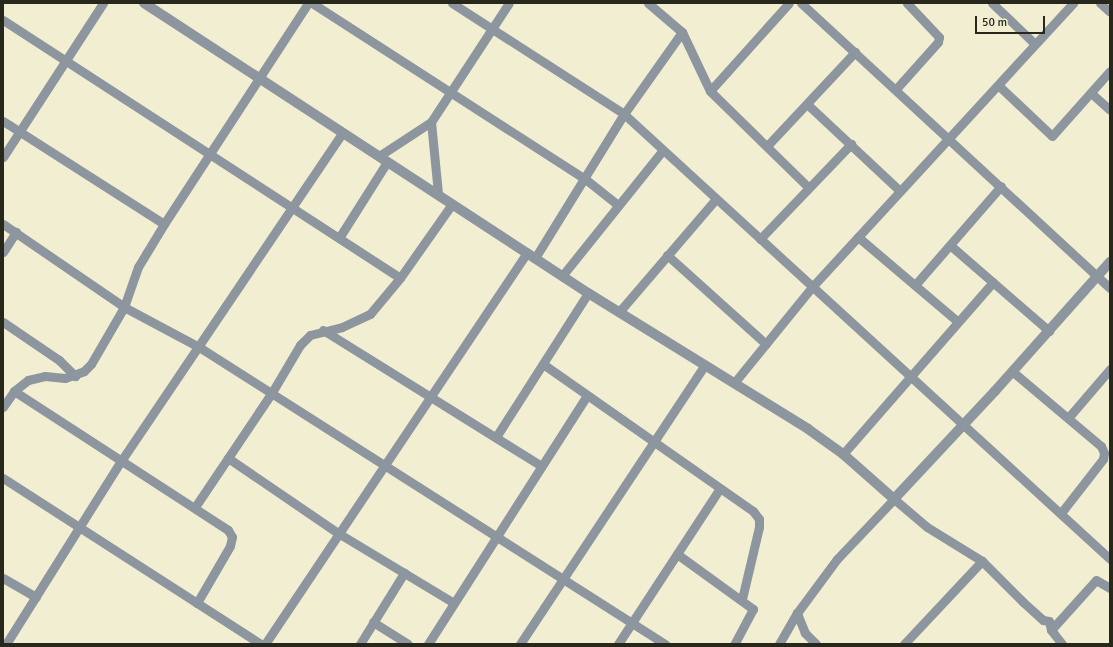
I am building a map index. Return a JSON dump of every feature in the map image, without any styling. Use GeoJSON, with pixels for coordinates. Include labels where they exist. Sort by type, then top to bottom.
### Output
{"type":"FeatureCollection","features":[{"type":"Feature","properties":{"kind":"street"},"geometry":{"type":"LineString","coordinates":[[3,157],[103,3]]}},
{"type":"Feature","properties":{"kind":"street"},"geometry":{"type":"LineString","coordinates":[[144,3],[588,293],[808,429],[842,454],[927,527],[982,561],[1043,620],[1049,621],[1051,630],[1062,644]]}},
{"type":"Feature","properties":{"kind":"street"},"geometry":{"type":"LineString","coordinates":[[3,407],[14,391],[36,377],[65,378],[75,376],[91,364],[124,307],[138,267],[164,224],[308,3]]}},
{"type":"Feature","properties":{"kind":"street"},"geometry":{"type":"LineString","coordinates":[[312,3],[584,178],[618,205]]}},
{"type":"Feature","properties":{"kind":"street"},"geometry":{"type":"LineString","coordinates":[[452,3],[492,26],[624,114],[908,376],[1110,559]]}},
{"type":"Feature","properties":{"kind":"street"},"geometry":{"type":"LineString","coordinates":[[339,238],[383,159],[431,122],[492,26],[509,3]]}},
{"type":"Feature","properties":{"kind":"street"},"geometry":{"type":"LineString","coordinates":[[648,3],[682,32],[710,91],[808,187]]}},
{"type":"Feature","properties":{"kind":"street"},"geometry":{"type":"LineString","coordinates":[[801,3],[950,138],[1110,288]]}},
{"type":"Feature","properties":{"kind":"street"},"geometry":{"type":"LineString","coordinates":[[896,89],[938,42],[936,32],[907,3]]}},
{"type":"Feature","properties":{"kind":"street"},"geometry":{"type":"LineString","coordinates":[[992,3],[1035,44]]}},
{"type":"Feature","properties":{"kind":"street"},"geometry":{"type":"LineString","coordinates":[[734,383],[812,287],[1073,3]]}},
{"type":"Feature","properties":{"kind":"street"},"geometry":{"type":"LineString","coordinates":[[1100,3],[1110,12]]}},
{"type":"Feature","properties":{"kind":"street"},"geometry":{"type":"LineString","coordinates":[[710,91],[785,4]]}},
{"type":"Feature","properties":{"kind":"street"},"geometry":{"type":"LineString","coordinates":[[3,20],[67,60],[400,278]]}},
{"type":"Feature","properties":{"kind":"street"},"geometry":{"type":"LineString","coordinates":[[266,644],[430,396],[531,255],[584,178],[624,114],[682,32]]}},
{"type":"Feature","properties":{"kind":"street"},"geometry":{"type":"LineString","coordinates":[[767,146],[855,52]]}},
{"type":"Feature","properties":{"kind":"street"},"geometry":{"type":"LineString","coordinates":[[998,85],[1052,136],[1110,71]]}},
{"type":"Feature","properties":{"kind":"street"},"geometry":{"type":"LineString","coordinates":[[1091,93],[1110,110]]}},
{"type":"Feature","properties":{"kind":"street"},"geometry":{"type":"LineString","coordinates":[[807,104],[900,191]]}},
{"type":"Feature","properties":{"kind":"street"},"geometry":{"type":"LineString","coordinates":[[3,122],[164,224]]}},
{"type":"Feature","properties":{"kind":"street"},"geometry":{"type":"LineString","coordinates":[[431,122],[438,194]]}},
{"type":"Feature","properties":{"kind":"street"},"geometry":{"type":"LineString","coordinates":[[6,644],[121,461],[342,133]]}},
{"type":"Feature","properties":{"kind":"street"},"geometry":{"type":"LineString","coordinates":[[760,239],[808,187],[851,144]]}},
{"type":"Feature","properties":{"kind":"street"},"geometry":{"type":"LineString","coordinates":[[562,276],[663,150]]}},
{"type":"Feature","properties":{"kind":"street"},"geometry":{"type":"LineString","coordinates":[[915,285],[951,246],[1001,186]]}},
{"type":"Feature","properties":{"kind":"street"},"geometry":{"type":"LineString","coordinates":[[619,312],[716,199]]}},
{"type":"Feature","properties":{"kind":"street"},"geometry":{"type":"LineString","coordinates":[[195,507],[271,394],[300,345],[310,335],[323,330],[342,327],[370,314],[400,278],[452,204]]}},
{"type":"Feature","properties":{"kind":"street"},"geometry":{"type":"LineString","coordinates":[[3,224],[124,307],[199,347],[383,466],[665,644]]}},
{"type":"Feature","properties":{"kind":"street"},"geometry":{"type":"LineString","coordinates":[[3,252],[16,232]]}},
{"type":"Feature","properties":{"kind":"street"},"geometry":{"type":"LineString","coordinates":[[858,237],[957,321]]}},
{"type":"Feature","properties":{"kind":"street"},"geometry":{"type":"LineString","coordinates":[[951,246],[1049,331]]}},
{"type":"Feature","properties":{"kind":"street"},"geometry":{"type":"LineString","coordinates":[[667,255],[766,344]]}},
{"type":"Feature","properties":{"kind":"street"},"geometry":{"type":"LineString","coordinates":[[779,644],[797,614],[837,559],[963,426],[1110,262]]}},
{"type":"Feature","properties":{"kind":"street"},"geometry":{"type":"LineString","coordinates":[[842,454],[908,376],[993,282]]}},
{"type":"Feature","properties":{"kind":"street"},"geometry":{"type":"LineString","coordinates":[[496,437],[588,293]]}},
{"type":"Feature","properties":{"kind":"street"},"geometry":{"type":"LineString","coordinates":[[3,322],[60,360],[75,376]]}},
{"type":"Feature","properties":{"kind":"street"},"geometry":{"type":"LineString","coordinates":[[323,330],[540,465]]}},
{"type":"Feature","properties":{"kind":"street"},"geometry":{"type":"LineString","coordinates":[[543,364],[753,511],[759,519],[759,527],[742,599]]}},
{"type":"Feature","properties":{"kind":"street"},"geometry":{"type":"LineString","coordinates":[[520,644],[705,365]]}},
{"type":"Feature","properties":{"kind":"street"},"geometry":{"type":"LineString","coordinates":[[1068,418],[1110,370]]}},
{"type":"Feature","properties":{"kind":"street"},"geometry":{"type":"LineString","coordinates":[[1012,372],[1100,446],[1104,453],[1103,459],[1060,513]]}},
{"type":"Feature","properties":{"kind":"street"},"geometry":{"type":"LineString","coordinates":[[14,391],[121,461],[195,507],[228,530],[232,537],[230,546],[197,603]]}},
{"type":"Feature","properties":{"kind":"street"},"geometry":{"type":"LineString","coordinates":[[428,644],[540,465],[587,395]]}},
{"type":"Feature","properties":{"kind":"street"},"geometry":{"type":"LineString","coordinates":[[228,458],[338,533],[454,603]]}},
{"type":"Feature","properties":{"kind":"street"},"geometry":{"type":"LineString","coordinates":[[3,478],[261,644]]}},
{"type":"Feature","properties":{"kind":"street"},"geometry":{"type":"LineString","coordinates":[[618,644],[720,488]]}},
{"type":"Feature","properties":{"kind":"street"},"geometry":{"type":"LineString","coordinates":[[677,554],[742,599],[753,609],[753,612],[734,644]]}},
{"type":"Feature","properties":{"kind":"street"},"geometry":{"type":"LineString","coordinates":[[904,644],[982,561]]}},
{"type":"Feature","properties":{"kind":"street"},"geometry":{"type":"LineString","coordinates":[[360,644],[404,573]]}},
{"type":"Feature","properties":{"kind":"street"},"geometry":{"type":"LineString","coordinates":[[3,578],[36,597]]}},
{"type":"Feature","properties":{"kind":"street"},"geometry":{"type":"LineString","coordinates":[[1051,630],[1096,580],[1110,588]]}},
{"type":"Feature","properties":{"kind":"street"},"geometry":{"type":"LineString","coordinates":[[797,614],[805,633],[816,644]]}},
{"type":"Feature","properties":{"kind":"street"},"geometry":{"type":"LineString","coordinates":[[374,622],[408,644]]}}]}
